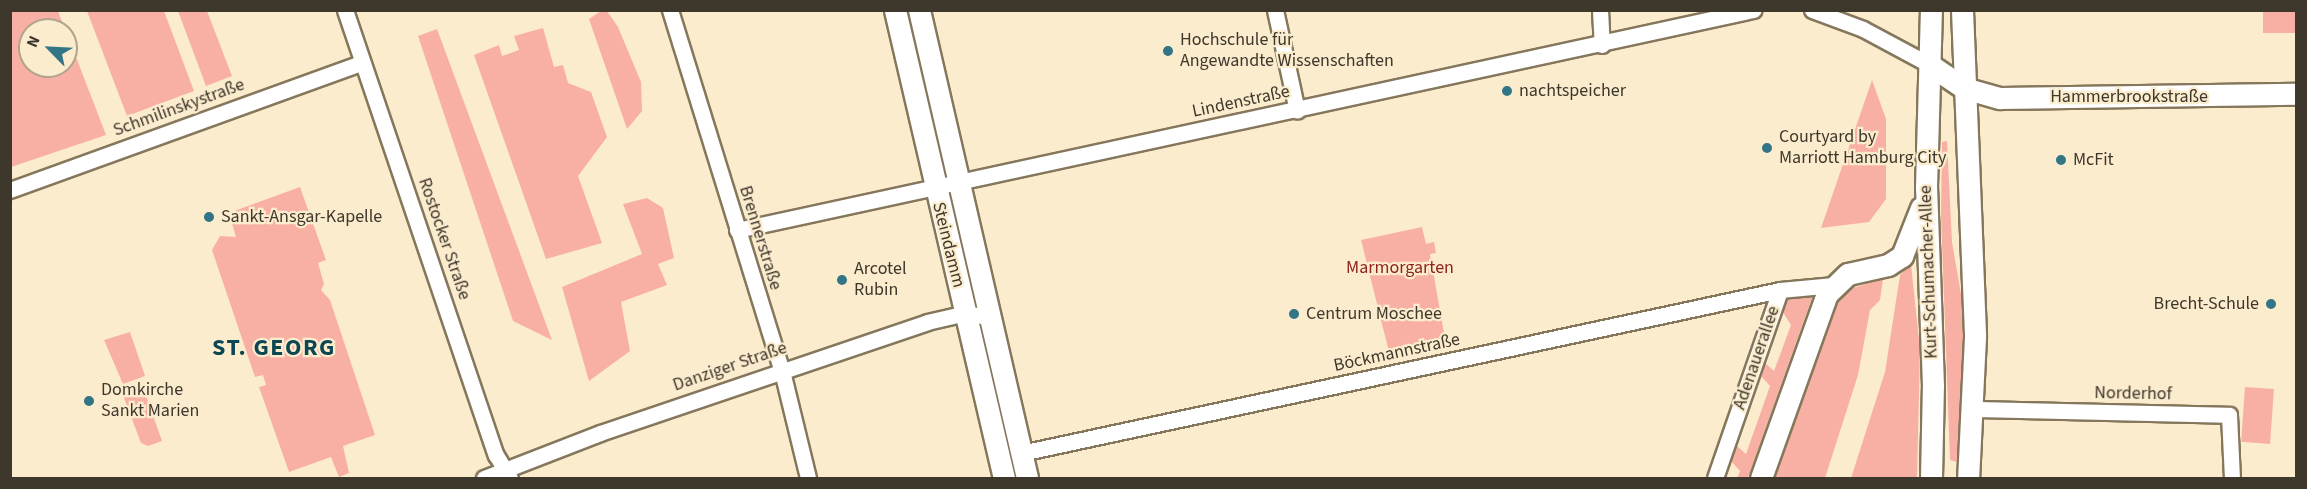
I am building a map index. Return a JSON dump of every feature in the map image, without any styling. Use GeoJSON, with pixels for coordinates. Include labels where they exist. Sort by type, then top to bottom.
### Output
{"type":"FeatureCollection","features":[{"type":"Feature","properties":{"kind":"main road","name":"Steindamm"},"geometry":{"type":"LineString","coordinates":[[895,10],[934,187],[1004,478]]}},
{"type":"Feature","properties":{"kind":"main road","name":"Steindamm"},"geometry":{"type":"LineString","coordinates":[[919,10],[958,182],[993,318],[1027,478]]}},
{"type":"Feature","properties":{"kind":"main road","name":"Kurt-Schumacher-Allee"},"geometry":{"type":"LineString","coordinates":[[1931,10],[1926,188],[1933,386],[1931,478]]}},
{"type":"Feature","properties":{"kind":"main road"},"geometry":{"type":"LineString","coordinates":[[1962,10],[1975,337],[1968,478]]}},
{"type":"Feature","properties":{"kind":"main road","name":"Hammerbrookstraße"},"geometry":{"type":"LineString","coordinates":[[1930,65],[1964,88],[2000,98],[2296,94]]}},
{"type":"Feature","properties":{"kind":"main road","name":"Adenauerallee"},"geometry":{"type":"LineString","coordinates":[[1834,285],[1848,274],[1888,265],[1902,256],[1913,237],[1926,188]]}},
{"type":"Feature","properties":{"kind":"main road"},"geometry":{"type":"LineString","coordinates":[[1761,478],[1813,326],[1834,285]]}},
{"type":"Feature","properties":{"kind":"street","name":"Rostocker Straße"},"geometry":{"type":"LineString","coordinates":[[345,10],[361,63],[496,455],[508,475]]}},
{"type":"Feature","properties":{"kind":"street","name":"Brennerstraße"},"geometry":{"type":"LineString","coordinates":[[670,10],[782,371],[808,478]]}},
{"type":"Feature","properties":{"kind":"street"},"geometry":{"type":"LineString","coordinates":[[1275,10],[1297,111]]}},
{"type":"Feature","properties":{"kind":"street"},"geometry":{"type":"LineString","coordinates":[[1600,10],[1602,45]]}},
{"type":"Feature","properties":{"kind":"street","name":"Lindenstraße"},"geometry":{"type":"LineString","coordinates":[[737,230],[1602,45],[1753,10]]}},
{"type":"Feature","properties":{"kind":"street"},"geometry":{"type":"LineString","coordinates":[[1812,10],[1863,29],[1930,65]]}},
{"type":"Feature","properties":{"kind":"street","name":"Schmilinskystraße"},"geometry":{"type":"LineString","coordinates":[[10,190],[361,63]]}},
{"type":"Feature","properties":{"kind":"street","name":"Adenauerallee"},"geometry":{"type":"LineString","coordinates":[[1715,478],[1780,290],[1818,282],[1834,285]]}},
{"type":"Feature","properties":{"kind":"street","name":"Böckmannstraße"},"geometry":{"type":"LineString","coordinates":[[1021,453],[1780,290]]}},
{"type":"Feature","properties":{"kind":"street","name":"Danziger Straße"},"geometry":{"type":"LineString","coordinates":[[484,478],[508,475],[600,433],[782,371],[965,313],[993,318]]}},
{"type":"Feature","properties":{"kind":"street","name":"Norderhof"},"geometry":{"type":"LineString","coordinates":[[1973,409],[2229,415],[2232,478]]}},
{"type":"Feature","properties":{"kind":"green space"},"geometry":{"type":"Polygon","coordinates":[[[10,11],[58,11],[61,18],[18,18],[18,78],[78,78],[78,62],[106,135],[11,167],[10,11]]]}},
{"type":"Feature","properties":{"kind":"green space"},"geometry":{"type":"Polygon","coordinates":[[[87,11],[164,11],[194,91],[127,116],[87,11]]]}},
{"type":"Feature","properties":{"kind":"green space"},"geometry":{"type":"Polygon","coordinates":[[[178,11],[207,11],[232,76],[206,86],[178,11]]]}},
{"type":"Feature","properties":{"kind":"green space"},"geometry":{"type":"Polygon","coordinates":[[[601,11],[607,11],[618,27],[641,82],[642,111],[627,129],[589,19],[601,11]]]}},
{"type":"Feature","properties":{"kind":"green space"},"geometry":{"type":"Polygon","coordinates":[[[2263,11],[2296,11],[2296,33],[2263,33],[2263,11]]]}},
{"type":"Feature","properties":{"kind":"green space"},"geometry":{"type":"Polygon","coordinates":[[[543,28],[554,67],[563,65],[568,83],[591,92],[607,137],[578,176],[602,243],[546,259],[474,55],[499,45],[502,56],[519,50],[514,36],[543,28]]]}},
{"type":"Feature","properties":{"kind":"green space"},"geometry":{"type":"Polygon","coordinates":[[[437,29],[552,340],[513,321],[418,36],[437,29]]]}},
{"type":"Feature","properties":{"kind":"green space"},"geometry":{"type":"Polygon","coordinates":[[[1872,80],[1886,119],[1886,199],[1869,222],[1821,228],[1872,80]]]}},
{"type":"Feature","properties":{"kind":"green space"},"geometry":{"type":"Polygon","coordinates":[[[1947,141],[1952,242],[1966,323],[1957,462],[1950,460],[1941,216],[1942,142],[1947,141]]]}},
{"type":"Feature","properties":{"kind":"green space"},"geometry":{"type":"Polygon","coordinates":[[[300,187],[326,260],[318,263],[324,284],[321,290],[330,300],[375,435],[343,446],[349,473],[339,477],[331,457],[289,472],[259,387],[266,385],[263,375],[255,377],[212,250],[220,236],[236,237],[229,213],[300,187]]]}},
{"type":"Feature","properties":{"kind":"green space"},"geometry":{"type":"Polygon","coordinates":[[[647,198],[663,208],[674,258],[658,264],[667,285],[621,302],[630,351],[589,381],[562,287],[642,254],[623,204],[647,198]]]}},
{"type":"Feature","properties":{"kind":"green space","name":"Marmorgarten"},"geometry":{"type":"Polygon","coordinates":[[[1422,227],[1426,244],[1434,242],[1436,253],[1430,254],[1446,344],[1390,356],[1361,240],[1422,227]]]}},
{"type":"Feature","properties":{"kind":"green space"},"geometry":{"type":"Polygon","coordinates":[[[1911,264],[1920,350],[1917,478],[1851,478],[1885,372],[1900,275],[1911,264]]]}},
{"type":"Feature","properties":{"kind":"green space"},"geometry":{"type":"Polygon","coordinates":[[[1883,279],[1880,300],[1870,310],[1858,375],[1825,478],[1772,478],[1835,302],[1849,289],[1883,279]]]}},
{"type":"Feature","properties":{"kind":"green space"},"geometry":{"type":"Polygon","coordinates":[[[1814,292],[1748,478],[1737,478],[1740,471],[1731,461],[1737,446],[1746,454],[1770,386],[1760,375],[1765,363],[1774,371],[1791,325],[1781,309],[1789,299],[1814,292]]]}},
{"type":"Feature","properties":{"kind":"green space"},"geometry":{"type":"Polygon","coordinates":[[[130,332],[145,376],[123,384],[104,340],[130,332]]]}},
{"type":"Feature","properties":{"kind":"green space"},"geometry":{"type":"Polygon","coordinates":[[[2245,387],[2274,389],[2270,444],[2241,442],[2245,387]]]}},
{"type":"Feature","properties":{"kind":"green space"},"geometry":{"type":"Polygon","coordinates":[[[144,390],[162,441],[148,446],[141,443],[123,395],[144,390]]]}},
{"type":"Feature","properties":{"kind":"place","name":"Hochschule für Angewandte Wissenschaften"},"geometry":{"type":"Point","coordinates":[1168,51]}},
{"type":"Feature","properties":{"kind":"place","name":"nachtspeicher"},"geometry":{"type":"Point","coordinates":[1507,91]}},
{"type":"Feature","properties":{"kind":"place","name":"Courtyard by Marriott Hamburg City"},"geometry":{"type":"Point","coordinates":[1767,148]}},
{"type":"Feature","properties":{"kind":"place","name":"McFit"},"geometry":{"type":"Point","coordinates":[2061,160]}},
{"type":"Feature","properties":{"kind":"place","name":"Sankt-Ansgar-Kapelle"},"geometry":{"type":"Point","coordinates":[209,217]}},
{"type":"Feature","properties":{"kind":"place","name":"Arcotel Rubin"},"geometry":{"type":"Point","coordinates":[842,280]}},
{"type":"Feature","properties":{"kind":"place","name":"Brecht-Schule"},"geometry":{"type":"Point","coordinates":[2271,304]}},
{"type":"Feature","properties":{"kind":"place","name":"Centrum Moschee"},"geometry":{"type":"Point","coordinates":[1294,314]}},
{"type":"Feature","properties":{"kind":"place","name":"Domkirche Sankt Marien"},"geometry":{"type":"Point","coordinates":[89,401]}},
{"type":"Feature","properties":{"kind":"district","name":"ST. GEORG"},"geometry":{"type":"Point","coordinates":[274,348]}}]}
